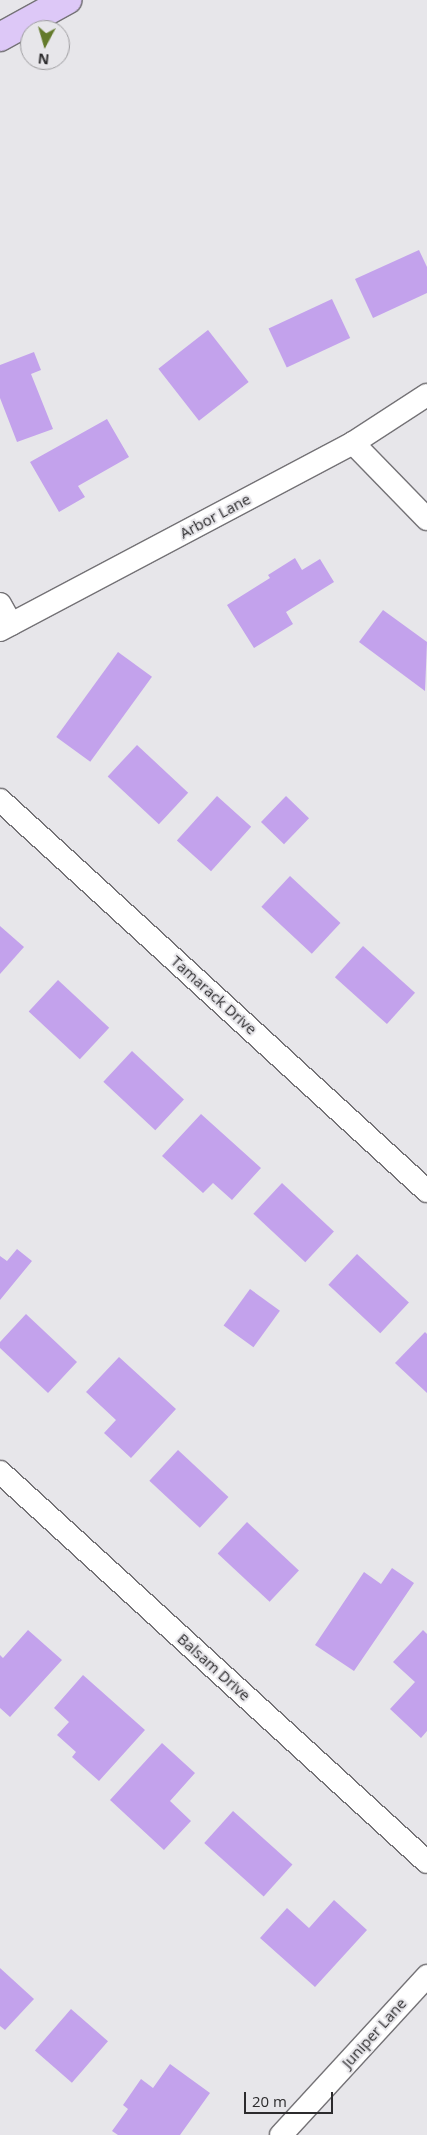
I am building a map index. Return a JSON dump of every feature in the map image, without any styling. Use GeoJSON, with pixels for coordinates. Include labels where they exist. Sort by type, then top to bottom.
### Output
{"type":"FeatureCollection","features":[{"type":"Feature","properties":{"kind":"main road"},"geometry":{"type":"LineString","coordinates":[[0,37],[67,0]]}},
{"type":"Feature","properties":{"kind":"street","name":"Arbor Lane"},"geometry":{"type":"LineString","coordinates":[[5,627],[352,443],[427,395]]}},
{"type":"Feature","properties":{"kind":"street"},"geometry":{"type":"LineString","coordinates":[[352,443],[427,518]]}},
{"type":"Feature","properties":{"kind":"street"},"geometry":{"type":"LineString","coordinates":[[0,604],[5,627]]}},
{"type":"Feature","properties":{"kind":"street","name":"Tamarack Drive"},"geometry":{"type":"LineString","coordinates":[[0,800],[427,1191]]}},
{"type":"Feature","properties":{"kind":"street","name":"Balsam Drive"},"geometry":{"type":"LineString","coordinates":[[0,1472],[427,1862]]}},
{"type":"Feature","properties":{"kind":"street","name":"Juniper Lane"},"geometry":{"type":"LineString","coordinates":[[282,2135],[427,1976]]}},
{"type":"Feature","properties":{"kind":"building"},"geometry":{"type":"Polygon","coordinates":[[[419,250],[427,267],[427,293],[373,318],[355,279],[419,250]]]}},
{"type":"Feature","properties":{"kind":"building"},"geometry":{"type":"Polygon","coordinates":[[[332,299],[350,338],[287,368],[269,329],[332,299]]]}},
{"type":"Feature","properties":{"kind":"building"},"geometry":{"type":"Polygon","coordinates":[[[208,330],[249,382],[199,421],[158,369],[208,330]]]}},
{"type":"Feature","properties":{"kind":"building"},"geometry":{"type":"Polygon","coordinates":[[[34,352],[41,370],[31,374],[53,429],[17,442],[0,398],[0,365],[34,352]]]}},
{"type":"Feature","properties":{"kind":"building"},"geometry":{"type":"Polygon","coordinates":[[[107,419],[129,457],[78,486],[85,497],[59,512],[30,462],[107,419]]]}},
{"type":"Feature","properties":{"kind":"building"},"geometry":{"type":"Polygon","coordinates":[[[295,558],[302,570],[320,559],[334,582],[286,612],[293,624],[254,648],[227,605],[270,578],[268,575],[295,558]]]}},
{"type":"Feature","properties":{"kind":"building"},"geometry":{"type":"Polygon","coordinates":[[[383,610],[427,642],[425,691],[359,642],[383,610]]]}},
{"type":"Feature","properties":{"kind":"building"},"geometry":{"type":"Polygon","coordinates":[[[118,652],[152,677],[90,762],[56,737],[118,652]]]}},
{"type":"Feature","properties":{"kind":"building"},"geometry":{"type":"Polygon","coordinates":[[[137,745],[188,793],[159,824],[108,776],[137,745]]]}},
{"type":"Feature","properties":{"kind":"building"},"geometry":{"type":"Polygon","coordinates":[[[217,796],[251,827],[211,871],[177,841],[217,796]]]}},
{"type":"Feature","properties":{"kind":"building"},"geometry":{"type":"Polygon","coordinates":[[[286,796],[309,818],[284,844],[261,822],[286,796]]]}},
{"type":"Feature","properties":{"kind":"building"},"geometry":{"type":"Polygon","coordinates":[[[290,876],[340,923],[312,954],[261,907],[290,876]]]}},
{"type":"Feature","properties":{"kind":"building"},"geometry":{"type":"Polygon","coordinates":[[[0,926],[24,947],[0,974],[0,926]]]}},
{"type":"Feature","properties":{"kind":"building"},"geometry":{"type":"Polygon","coordinates":[[[363,946],[415,993],[387,1024],[335,977],[363,946]]]}},
{"type":"Feature","properties":{"kind":"building"},"geometry":{"type":"Polygon","coordinates":[[[58,980],[109,1028],[80,1059],[29,1011],[58,980]]]}},
{"type":"Feature","properties":{"kind":"building"},"geometry":{"type":"Polygon","coordinates":[[[132,1051],[184,1099],[155,1130],[103,1082],[132,1051]]]}},
{"type":"Feature","properties":{"kind":"building"},"geometry":{"type":"Polygon","coordinates":[[[201,1114],[261,1168],[232,1200],[213,1183],[203,1193],[162,1156],[201,1114]]]}},
{"type":"Feature","properties":{"kind":"building"},"geometry":{"type":"Polygon","coordinates":[[[282,1183],[334,1231],[305,1262],[253,1214],[282,1183]]]}},
{"type":"Feature","properties":{"kind":"building"},"geometry":{"type":"Polygon","coordinates":[[[17,1249],[32,1261],[0,1300],[0,1256],[7,1261],[17,1249]]]}},
{"type":"Feature","properties":{"kind":"building"},"geometry":{"type":"Polygon","coordinates":[[[357,1254],[409,1302],[380,1333],[328,1285],[357,1254]]]}},
{"type":"Feature","properties":{"kind":"building"},"geometry":{"type":"Polygon","coordinates":[[[250,1289],[280,1311],[253,1347],[224,1325],[250,1289]]]}},
{"type":"Feature","properties":{"kind":"building"},"geometry":{"type":"Polygon","coordinates":[[[26,1314],[77,1362],[48,1393],[0,1348],[0,1342],[26,1314]]]}},
{"type":"Feature","properties":{"kind":"building"},"geometry":{"type":"Polygon","coordinates":[[[425,1332],[427,1334],[427,1393],[395,1363],[425,1332]]]}},
{"type":"Feature","properties":{"kind":"building"},"geometry":{"type":"Polygon","coordinates":[[[119,1357],[176,1409],[131,1458],[104,1433],[116,1420],[86,1392],[119,1357]]]}},
{"type":"Feature","properties":{"kind":"building"},"geometry":{"type":"Polygon","coordinates":[[[178,1450],[228,1497],[200,1528],[149,1481],[178,1450]]]}},
{"type":"Feature","properties":{"kind":"building"},"geometry":{"type":"Polygon","coordinates":[[[247,1522],[299,1570],[270,1602],[218,1553],[247,1522]]]}},
{"type":"Feature","properties":{"kind":"building"},"geometry":{"type":"Polygon","coordinates":[[[392,1568],[414,1583],[354,1671],[315,1645],[364,1572],[381,1584],[392,1568]]]}},
{"type":"Feature","properties":{"kind":"building"},"geometry":{"type":"Polygon","coordinates":[[[28,1630],[62,1660],[10,1717],[0,1708],[0,1655],[3,1658],[28,1630]]]}},
{"type":"Feature","properties":{"kind":"building"},"geometry":{"type":"Polygon","coordinates":[[[423,1630],[427,1634],[427,1731],[421,1738],[390,1709],[415,1682],[393,1662],[423,1630]]]}},
{"type":"Feature","properties":{"kind":"building"},"geometry":{"type":"Polygon","coordinates":[[[83,1675],[145,1730],[99,1781],[72,1757],[76,1752],[57,1735],[69,1722],[54,1708],[83,1675]]]}},
{"type":"Feature","properties":{"kind":"building"},"geometry":{"type":"Polygon","coordinates":[[[162,1743],[195,1773],[170,1801],[191,1821],[164,1850],[110,1800],[162,1743]]]}},
{"type":"Feature","properties":{"kind":"building"},"geometry":{"type":"Polygon","coordinates":[[[233,1811],[292,1865],[264,1896],[204,1843],[233,1811]]]}},
{"type":"Feature","properties":{"kind":"building"},"geometry":{"type":"Polygon","coordinates":[[[334,1900],[367,1930],[315,1987],[260,1938],[287,1908],[309,1928],[334,1900]]]}},
{"type":"Feature","properties":{"kind":"building"},"geometry":{"type":"Polygon","coordinates":[[[0,1968],[34,1999],[5,2030],[0,2026],[0,1968]]]}},
{"type":"Feature","properties":{"kind":"building"},"geometry":{"type":"Polygon","coordinates":[[[71,2009],[108,2041],[72,2083],[35,2051],[71,2009]]]}},
{"type":"Feature","properties":{"kind":"building"},"geometry":{"type":"Polygon","coordinates":[[[170,2064],[210,2093],[180,2135],[118,2135],[112,2131],[128,2109],[123,2105],[141,2079],[153,2088],[170,2064]]]}}]}
